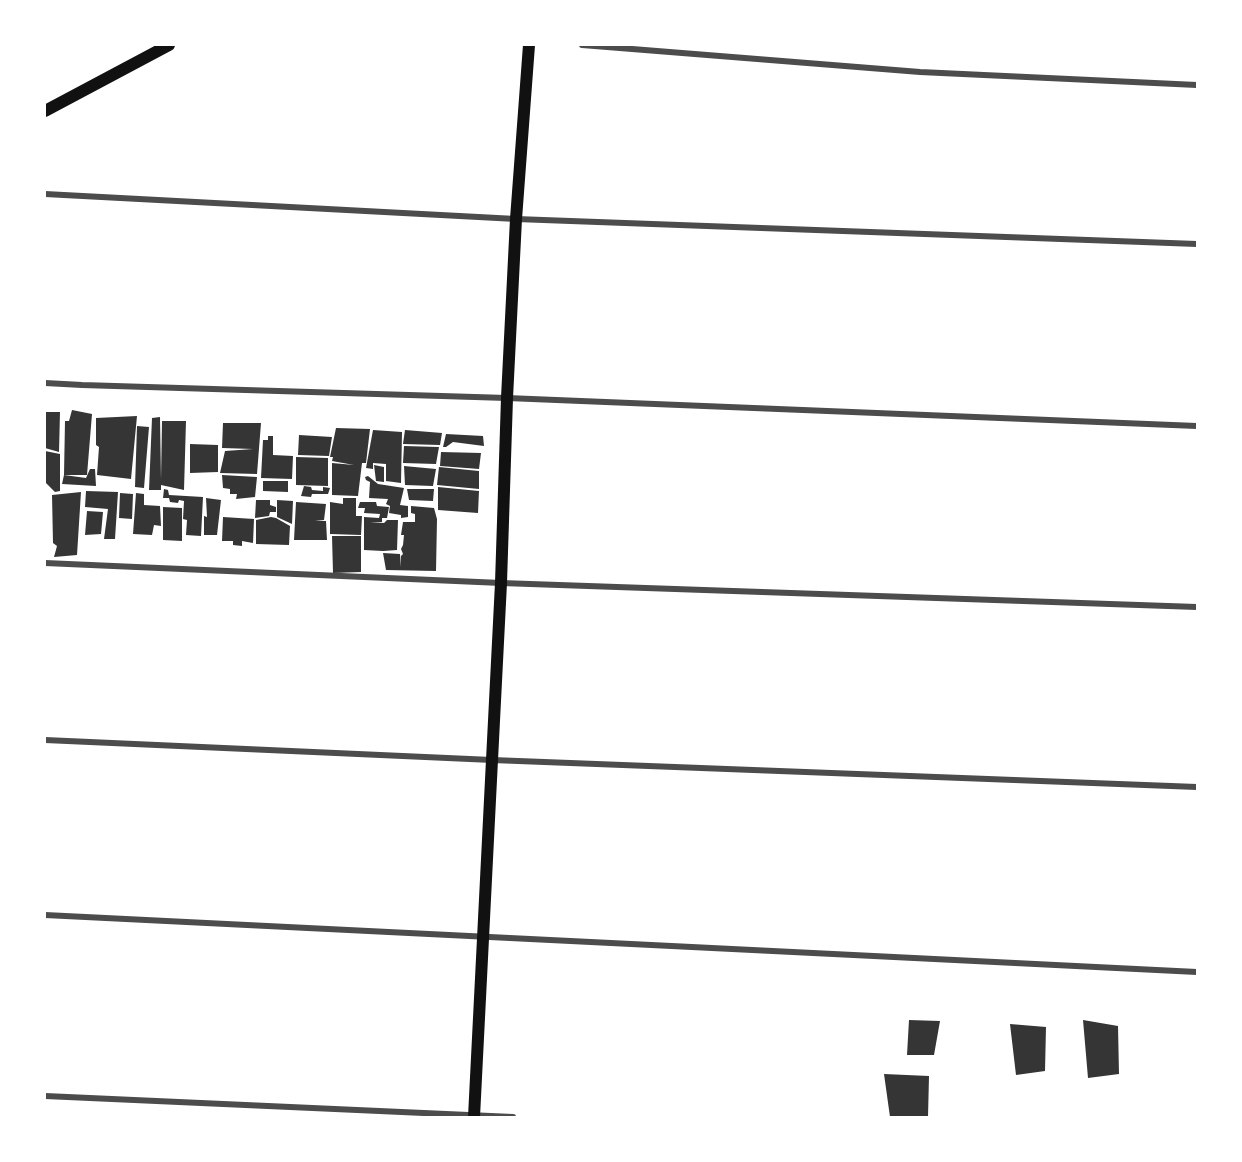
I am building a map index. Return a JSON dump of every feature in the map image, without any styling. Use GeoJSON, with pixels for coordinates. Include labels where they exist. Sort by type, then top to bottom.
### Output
{"type":"FeatureCollection","features":[{"type":"Feature","properties":{"kind":"main road"},"geometry":{"type":"LineString","coordinates":[[45,111],[169,45]]}},
{"type":"Feature","properties":{"kind":"main road"},"geometry":{"type":"LineString","coordinates":[[474,1116],[501,583],[516,219],[529,45]]}},
{"type":"Feature","properties":{"kind":"street"},"geometry":{"type":"LineString","coordinates":[[582,45],[920,72],[1197,85]]}},
{"type":"Feature","properties":{"kind":"street"},"geometry":{"type":"LineString","coordinates":[[45,194],[516,219],[1197,244]]}},
{"type":"Feature","properties":{"kind":"street"},"geometry":{"type":"LineString","coordinates":[[45,383],[507,398],[1197,426]]}},
{"type":"Feature","properties":{"kind":"street"},"geometry":{"type":"LineString","coordinates":[[45,563],[501,583],[1197,607]]}},
{"type":"Feature","properties":{"kind":"street"},"geometry":{"type":"LineString","coordinates":[[45,740],[1197,787]]}},
{"type":"Feature","properties":{"kind":"street"},"geometry":{"type":"LineString","coordinates":[[45,915],[1197,972]]}},
{"type":"Feature","properties":{"kind":"street"},"geometry":{"type":"LineString","coordinates":[[45,1095],[513,1117]]}},
{"type":"Feature","properties":{"kind":"building"},"geometry":{"type":"Polygon","coordinates":[[[72,410],[92,414],[87,475],[64,475],[65,421],[69,421],[72,410]]]}},
{"type":"Feature","properties":{"kind":"building"},"geometry":{"type":"Polygon","coordinates":[[[45,412],[60,412],[59,452],[45,448],[45,412]]]}},
{"type":"Feature","properties":{"kind":"building"},"geometry":{"type":"Polygon","coordinates":[[[137,416],[131,479],[97,475],[99,447],[96,445],[96,418],[137,416]]]}},
{"type":"Feature","properties":{"kind":"building"},"geometry":{"type":"Polygon","coordinates":[[[160,417],[161,480],[162,421],[186,421],[184,490],[161,485],[161,490],[149,490],[152,418],[160,417]]]}},
{"type":"Feature","properties":{"kind":"building"},"geometry":{"type":"Polygon","coordinates":[[[223,423],[261,423],[257,474],[220,473],[225,451],[253,449],[222,448],[223,423]]]}},
{"type":"Feature","properties":{"kind":"building"},"geometry":{"type":"Polygon","coordinates":[[[137,426],[149,427],[144,488],[135,487],[137,426]]]}},
{"type":"Feature","properties":{"kind":"building"},"geometry":{"type":"Polygon","coordinates":[[[336,428],[370,429],[366,463],[362,463],[358,496],[332,495],[332,463],[354,465],[332,461],[333,457],[330,457],[336,428]]]}},
{"type":"Feature","properties":{"kind":"building"},"geometry":{"type":"Polygon","coordinates":[[[373,430],[402,432],[401,483],[386,481],[386,464],[373,463],[373,469],[366,468],[373,430]]]}},
{"type":"Feature","properties":{"kind":"building"},"geometry":{"type":"Polygon","coordinates":[[[405,430],[442,433],[440,445],[403,444],[405,430]]]}},
{"type":"Feature","properties":{"kind":"building"},"geometry":{"type":"Polygon","coordinates":[[[446,434],[483,436],[484,446],[453,442],[443,447],[446,434]]]}},
{"type":"Feature","properties":{"kind":"building"},"geometry":{"type":"Polygon","coordinates":[[[299,435],[332,437],[329,456],[298,455],[299,435]]]}},
{"type":"Feature","properties":{"kind":"building"},"geometry":{"type":"Polygon","coordinates":[[[268,436],[273,436],[273,455],[293,456],[292,479],[261,478],[263,440],[268,440],[268,436]]]}},
{"type":"Feature","properties":{"kind":"building"},"geometry":{"type":"Polygon","coordinates":[[[190,444],[218,445],[218,472],[190,473],[190,444]]]}},
{"type":"Feature","properties":{"kind":"building"},"geometry":{"type":"Polygon","coordinates":[[[404,446],[439,447],[436,464],[403,463],[404,446]]]}},
{"type":"Feature","properties":{"kind":"building"},"geometry":{"type":"Polygon","coordinates":[[[45,451],[60,454],[60,491],[55,492],[45,482],[45,451]]]}},
{"type":"Feature","properties":{"kind":"building"},"geometry":{"type":"Polygon","coordinates":[[[441,452],[481,453],[479,469],[440,466],[441,452]]]}},
{"type":"Feature","properties":{"kind":"building"},"geometry":{"type":"Polygon","coordinates":[[[296,457],[328,458],[328,486],[296,485],[296,457]]]}},
{"type":"Feature","properties":{"kind":"building"},"geometry":{"type":"Polygon","coordinates":[[[374,465],[384,467],[384,482],[376,481],[374,465]]]}},
{"type":"Feature","properties":{"kind":"building"},"geometry":{"type":"Polygon","coordinates":[[[404,466],[436,469],[433,486],[405,485],[404,466]]]}},
{"type":"Feature","properties":{"kind":"building"},"geometry":{"type":"Polygon","coordinates":[[[439,467],[479,471],[479,489],[437,485],[439,467]]]}},
{"type":"Feature","properties":{"kind":"building"},"geometry":{"type":"Polygon","coordinates":[[[90,469],[95,469],[96,486],[62,484],[64,475],[86,478],[90,469]]]}},
{"type":"Feature","properties":{"kind":"building"},"geometry":{"type":"Polygon","coordinates":[[[222,475],[257,477],[255,497],[236,499],[237,494],[230,494],[230,489],[223,488],[222,475]]]}},
{"type":"Feature","properties":{"kind":"building"},"geometry":{"type":"Polygon","coordinates":[[[368,476],[378,484],[404,488],[400,505],[408,506],[408,517],[401,518],[401,515],[389,513],[390,506],[386,504],[388,499],[369,498],[370,482],[365,477],[368,476]]]}},
{"type":"Feature","properties":{"kind":"building"},"geometry":{"type":"Polygon","coordinates":[[[263,481],[288,481],[288,492],[263,491],[263,481]]]}},
{"type":"Feature","properties":{"kind":"building"},"geometry":{"type":"Polygon","coordinates":[[[304,486],[311,487],[312,490],[323,491],[323,487],[330,488],[328,494],[301,496],[304,486]]]}},
{"type":"Feature","properties":{"kind":"building"},"geometry":{"type":"Polygon","coordinates":[[[438,487],[479,491],[478,513],[438,510],[438,487]]]}},
{"type":"Feature","properties":{"kind":"building"},"geometry":{"type":"Polygon","coordinates":[[[164,489],[168,490],[169,495],[203,497],[201,536],[186,535],[187,520],[183,519],[184,501],[170,502],[169,498],[163,498],[164,489]]]}},
{"type":"Feature","properties":{"kind":"building"},"geometry":{"type":"Polygon","coordinates":[[[407,489],[434,489],[433,501],[409,500],[407,489]]]}},
{"type":"Feature","properties":{"kind":"building"},"geometry":{"type":"Polygon","coordinates":[[[86,491],[118,492],[115,539],[104,539],[108,509],[85,507],[86,491]]]}},
{"type":"Feature","properties":{"kind":"building"},"geometry":{"type":"Polygon","coordinates":[[[81,492],[77,555],[54,557],[57,546],[53,543],[52,495],[81,492]]]}},
{"type":"Feature","properties":{"kind":"building"},"geometry":{"type":"Polygon","coordinates":[[[120,493],[133,494],[132,519],[119,518],[120,493]]]}},
{"type":"Feature","properties":{"kind":"building"},"geometry":{"type":"Polygon","coordinates":[[[136,493],[144,494],[144,505],[160,506],[161,526],[154,525],[152,535],[133,534],[136,493]]]}},
{"type":"Feature","properties":{"kind":"building"},"geometry":{"type":"Polygon","coordinates":[[[206,498],[221,500],[217,535],[204,535],[204,516],[207,517],[206,498]]]}},
{"type":"Feature","properties":{"kind":"building"},"geometry":{"type":"Polygon","coordinates":[[[343,498],[356,498],[356,516],[362,516],[361,535],[330,534],[330,502],[343,504],[343,498]]]}},
{"type":"Feature","properties":{"kind":"building"},"geometry":{"type":"Polygon","coordinates":[[[256,500],[270,500],[270,505],[276,507],[276,512],[270,512],[269,516],[255,518],[256,500]]]}},
{"type":"Feature","properties":{"kind":"building"},"geometry":{"type":"Polygon","coordinates":[[[277,500],[293,501],[292,524],[277,517],[277,500]]]}},
{"type":"Feature","properties":{"kind":"building"},"geometry":{"type":"Polygon","coordinates":[[[296,502],[326,504],[324,520],[315,521],[326,521],[327,540],[294,540],[296,502]]]}},
{"type":"Feature","properties":{"kind":"building"},"geometry":{"type":"Polygon","coordinates":[[[360,502],[376,502],[377,506],[389,507],[387,518],[382,518],[382,522],[370,522],[384,523],[387,520],[398,520],[397,550],[364,550],[364,517],[379,518],[380,514],[364,513],[365,508],[358,508],[360,502]]]}},
{"type":"Feature","properties":{"kind":"building"},"geometry":{"type":"Polygon","coordinates":[[[411,506],[434,508],[437,519],[436,571],[386,570],[383,553],[400,554],[401,567],[403,522],[415,522],[415,514],[411,513],[411,506]]]}},
{"type":"Feature","properties":{"kind":"building"},"geometry":{"type":"Polygon","coordinates":[[[163,507],[182,508],[182,541],[163,540],[163,507]]]}},
{"type":"Feature","properties":{"kind":"building"},"geometry":{"type":"Polygon","coordinates":[[[87,511],[103,512],[101,534],[85,535],[87,511]]]}},
{"type":"Feature","properties":{"kind":"building"},"geometry":{"type":"Polygon","coordinates":[[[223,517],[254,519],[253,543],[242,541],[242,546],[233,545],[233,541],[222,541],[223,517]]]}},
{"type":"Feature","properties":{"kind":"building"},"geometry":{"type":"Polygon","coordinates":[[[271,517],[290,526],[289,545],[256,544],[256,520],[271,517]]]}},
{"type":"Feature","properties":{"kind":"building"},"geometry":{"type":"Polygon","coordinates":[[[332,536],[361,536],[361,572],[333,573],[332,536]]]}},
{"type":"Feature","properties":{"kind":"building"},"geometry":{"type":"Polygon","coordinates":[[[909,1020],[940,1021],[934,1055],[907,1055],[909,1020]]]}},
{"type":"Feature","properties":{"kind":"building"},"geometry":{"type":"Polygon","coordinates":[[[1083,1020],[1118,1026],[1119,1074],[1088,1078],[1083,1020]]]}},
{"type":"Feature","properties":{"kind":"building"},"geometry":{"type":"Polygon","coordinates":[[[1010,1024],[1046,1027],[1045,1071],[1016,1075],[1010,1024]]]}},
{"type":"Feature","properties":{"kind":"building"},"geometry":{"type":"Polygon","coordinates":[[[884,1074],[929,1076],[928,1117],[890,1117],[884,1074]]]}}]}
